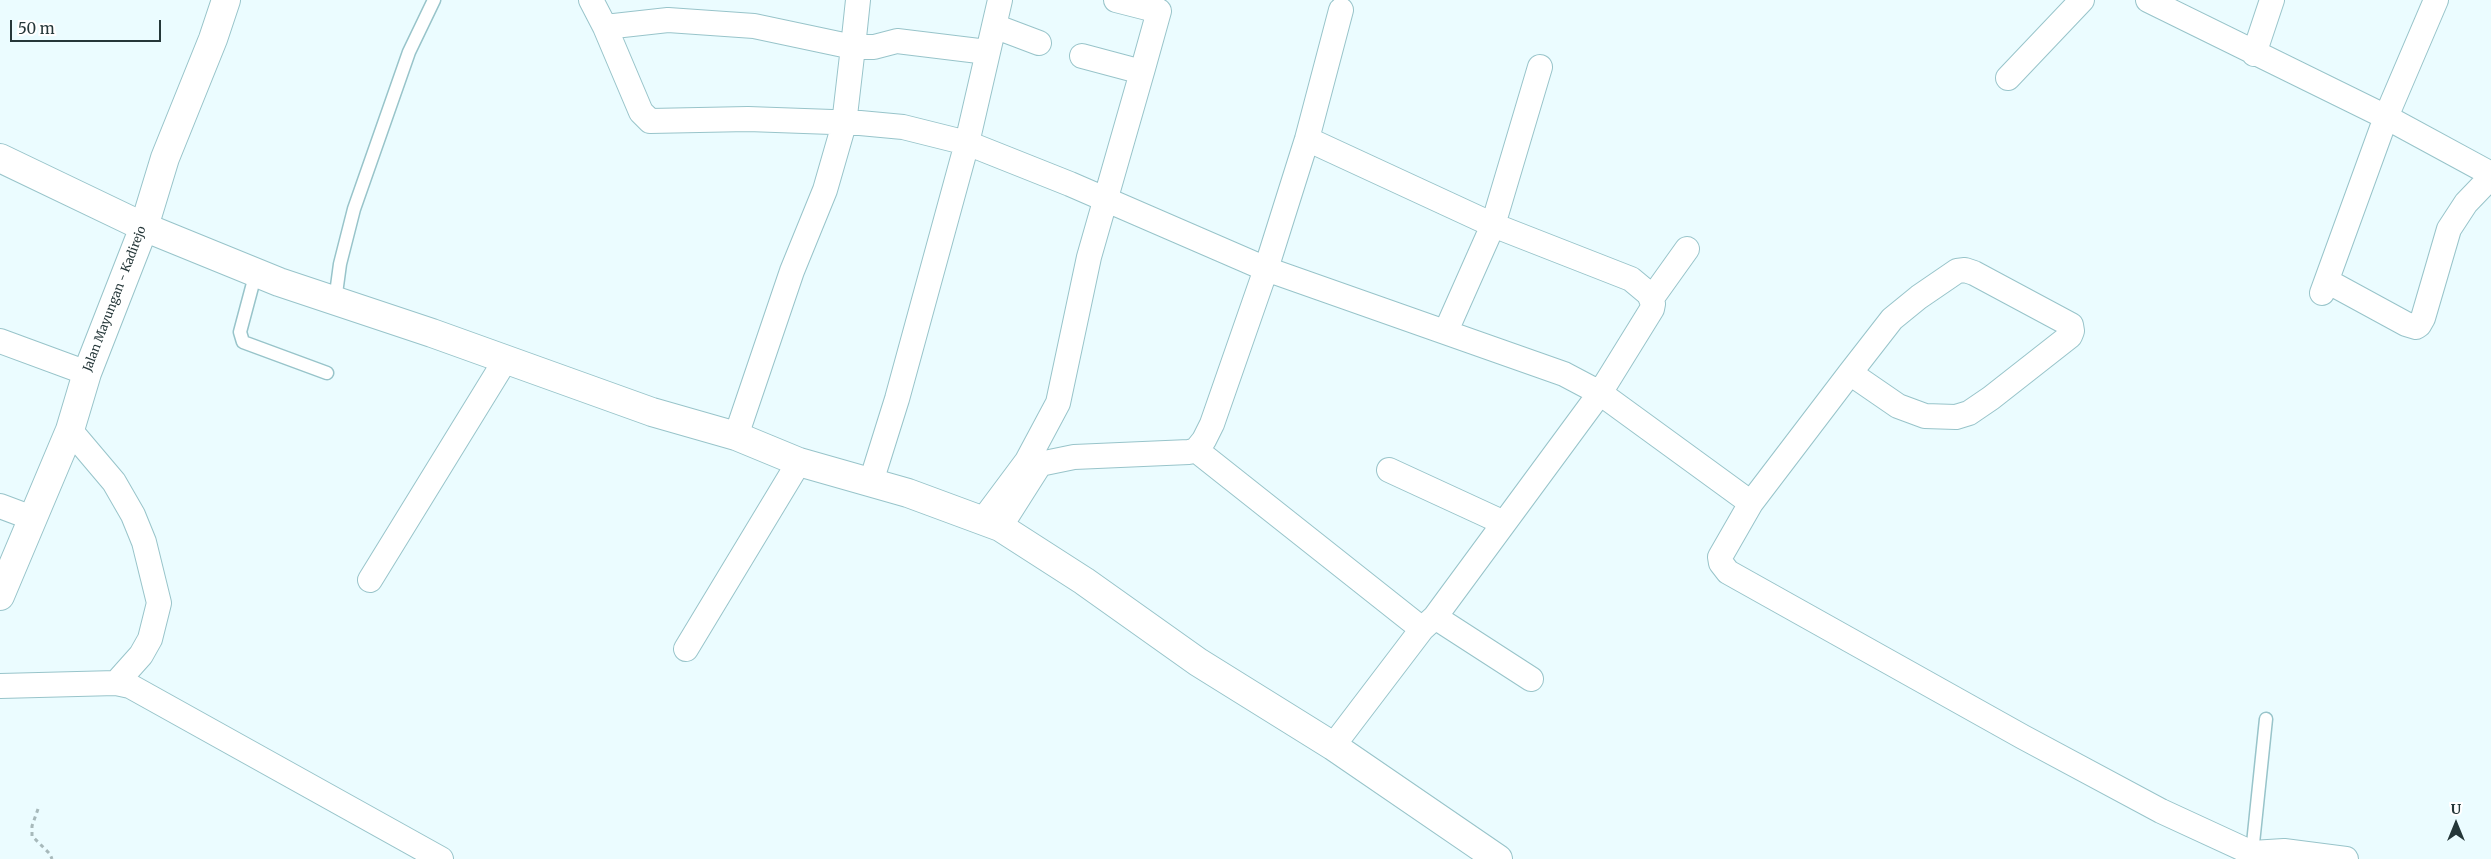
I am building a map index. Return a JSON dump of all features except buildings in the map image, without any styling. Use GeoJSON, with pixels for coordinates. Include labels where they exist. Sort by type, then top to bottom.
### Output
{"type":"FeatureCollection","features":[{"type":"Feature","properties":{"kind":"street","name":"Jalan Mayungan - Kadirejo"},"geometry":{"type":"LineString","coordinates":[[0,596],[70,430],[87,373],[144,227],[165,158],[213,39],[226,0]]}},
{"type":"Feature","properties":{"kind":"street"},"geometry":{"type":"LineString","coordinates":[[591,0],[605,27],[640,112],[650,121],[748,119],[844,124],[860,123],[903,127],[967,143],[1104,199],[1266,269],[1564,374],[1600,393],[1751,504]]}},
{"type":"Feature","properties":{"kind":"street"},"geometry":{"type":"LineString","coordinates":[[736,436],[792,271],[825,190],[844,124],[858,0]]}},
{"type":"Feature","properties":{"kind":"street"},"geometry":{"type":"LineString","coordinates":[[871,482],[897,399],[967,143],[1000,0]]}},
{"type":"Feature","properties":{"kind":"street"},"geometry":{"type":"LineString","coordinates":[[992,523],[1058,403],[1104,199],[1159,11],[1116,0]]}},
{"type":"Feature","properties":{"kind":"street"},"geometry":{"type":"LineString","coordinates":[[2008,78],[2082,0]]}},
{"type":"Feature","properties":{"kind":"street"},"geometry":{"type":"LineString","coordinates":[[2148,0],[2254,54],[2386,117],[2491,176],[2466,203],[2449,229],[2424,318],[2416,327],[2324,287],[2386,117],[2436,0]]}},
{"type":"Feature","properties":{"kind":"street"},"geometry":{"type":"LineString","coordinates":[[2254,54],[2272,0]]}},
{"type":"Feature","properties":{"kind":"street"},"geometry":{"type":"LineString","coordinates":[[1196,450],[1204,440],[1212,424],[1266,269],[1307,139],[1341,10]]}},
{"type":"Feature","properties":{"kind":"street"},"geometry":{"type":"LineString","coordinates":[[605,27],[668,20],[754,26],[853,47],[874,47],[896,41],[987,52]]}},
{"type":"Feature","properties":{"kind":"street"},"geometry":{"type":"LineString","coordinates":[[994,26],[1039,43]]}},
{"type":"Feature","properties":{"kind":"street"},"geometry":{"type":"LineString","coordinates":[[1082,56],[1142,72]]}},
{"type":"Feature","properties":{"kind":"street"},"geometry":{"type":"LineString","coordinates":[[1446,331],[1493,225],[1540,67]]}},
{"type":"Feature","properties":{"kind":"street"},"geometry":{"type":"LineString","coordinates":[[1307,139],[1493,225],[1631,279],[1652,298]]}},
{"type":"Feature","properties":{"kind":"street"},"geometry":{"type":"LineString","coordinates":[[0,158],[144,227],[256,272],[652,412],[736,436],[799,462],[871,482],[992,523],[1084,581],[1198,662],[1333,746],[1498,859]]}},
{"type":"Feature","properties":{"kind":"street"},"geometry":{"type":"LineString","coordinates":[[1333,746],[1429,623],[1600,393],[1652,309],[1652,298],[1687,249]]}},
{"type":"Feature","properties":{"kind":"street"},"geometry":{"type":"LineString","coordinates":[[1850,373],[1898,406],[1926,416],[1956,417],[1969,413],[1991,398],[2070,336],[2072,331],[2071,325],[1974,273],[1957,271],[1920,297],[1892,319],[1850,373],[1751,504],[1720,557],[1721,563],[1728,572],[2023,737],[2162,811],[2261,855],[2284,850],[2346,859]]}},
{"type":"Feature","properties":{"kind":"street"},"geometry":{"type":"LineString","coordinates":[[0,341],[87,373]]}},
{"type":"Feature","properties":{"kind":"street"},"geometry":{"type":"LineString","coordinates":[[370,580],[506,359]]}},
{"type":"Feature","properties":{"kind":"street"},"geometry":{"type":"LineString","coordinates":[[70,430],[114,482],[133,515],[144,542],[159,603],[150,639],[141,655],[116,683]]}},
{"type":"Feature","properties":{"kind":"street"},"geometry":{"type":"LineString","coordinates":[[992,523],[1040,464],[1074,457],[1196,450],[1429,623],[1531,679]]}},
{"type":"Feature","properties":{"kind":"street"},"geometry":{"type":"LineString","coordinates":[[686,649],[799,462]]}},
{"type":"Feature","properties":{"kind":"street"},"geometry":{"type":"LineString","coordinates":[[1388,470],[1504,523]]}},
{"type":"Feature","properties":{"kind":"street"},"geometry":{"type":"LineString","coordinates":[[0,506],[32,518]]}},
{"type":"Feature","properties":{"kind":"street"},"geometry":{"type":"LineString","coordinates":[[0,686],[116,683],[130,686],[441,859]]}},
{"type":"Feature","properties":{"kind":"lane"},"geometry":{"type":"LineString","coordinates":[[335,301],[340,264],[354,208],[409,52],[434,0]]}},
{"type":"Feature","properties":{"kind":"lane"},"geometry":{"type":"LineString","coordinates":[[256,272],[240,332],[243,342],[327,373]]}},
{"type":"Feature","properties":{"kind":"lane"},"geometry":{"type":"LineString","coordinates":[[2261,855],[2266,719]]}},
{"type":"Feature","properties":{"kind":"path"},"geometry":{"type":"LineString","coordinates":[[38,810],[32,826],[32,836],[50,854],[52,859]]}}]}
